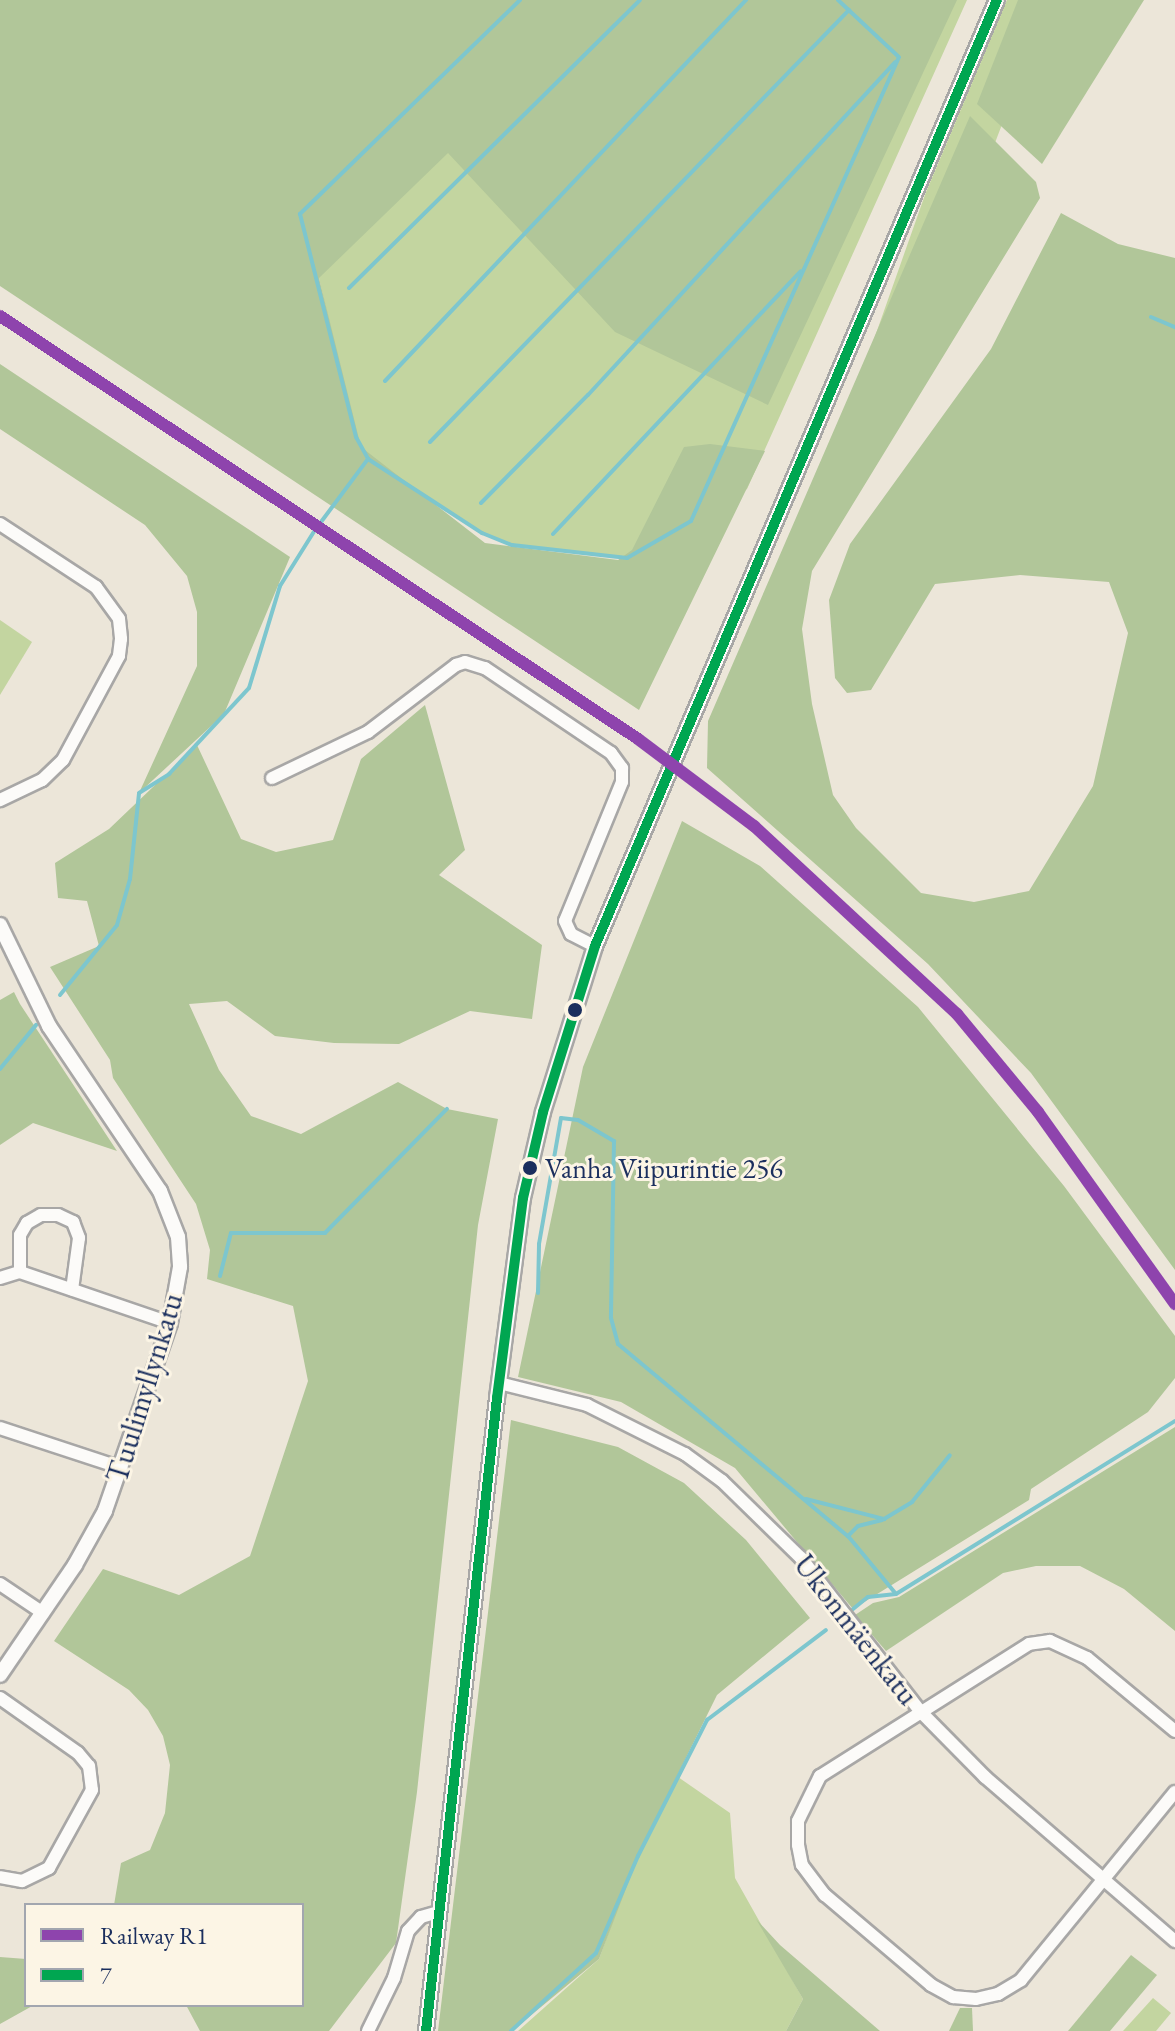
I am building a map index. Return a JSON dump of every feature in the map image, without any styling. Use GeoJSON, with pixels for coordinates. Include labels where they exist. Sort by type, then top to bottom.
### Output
{"type":"FeatureCollection","features":[{"type":"Feature","properties":{"kind":"street"},"geometry":{"type":"LineString","coordinates":[[426,2031],[499,1383],[523,1198],[543,1112],[595,946],[997,0]]}},
{"type":"Feature","properties":{"kind":"street"},"geometry":{"type":"LineString","coordinates":[[0,524],[96,587],[119,619],[121,639],[119,656],[63,760],[42,780],[0,800]]}},
{"type":"Feature","properties":{"kind":"street"},"geometry":{"type":"LineString","coordinates":[[272,778],[368,732],[456,665],[465,662],[485,668],[611,753],[622,768],[622,782],[565,921],[571,934],[595,946]]}},
{"type":"Feature","properties":{"kind":"street","name":"Tuulimyllynkatu"},"geometry":{"type":"LineString","coordinates":[[0,925],[49,1026],[168,1207],[180,1267],[170,1323],[122,1468],[91,1538],[0,1675]]}},
{"type":"Feature","properties":{"kind":"street"},"geometry":{"type":"LineString","coordinates":[[20,1272],[20,1235],[27,1223],[41,1215],[58,1215],[73,1222],[79,1238],[72,1290]]}},
{"type":"Feature","properties":{"kind":"street"},"geometry":{"type":"LineString","coordinates":[[0,1278],[20,1272],[170,1323]]}},
{"type":"Feature","properties":{"kind":"street","name":"Ukonmäenkatu"},"geometry":{"type":"LineString","coordinates":[[499,1383],[587,1405],[685,1454],[722,1481],[801,1558],[920,1711],[985,1777],[1175,1941]]}},
{"type":"Feature","properties":{"kind":"street"},"geometry":{"type":"LineString","coordinates":[[0,1428],[122,1468]]}},
{"type":"Feature","properties":{"kind":"street"},"geometry":{"type":"LineString","coordinates":[[0,1584],[43,1613]]}},
{"type":"Feature","properties":{"kind":"street"},"geometry":{"type":"LineString","coordinates":[[1175,1731],[1087,1658],[1050,1641],[1009,1652],[820,1776],[806,1795],[798,1821],[798,1845],[802,1865],[825,1895],[931,1985],[953,1997],[976,1999],[998,1994],[1021,1980],[1175,1792]]}},
{"type":"Feature","properties":{"kind":"street"},"geometry":{"type":"LineString","coordinates":[[0,1698],[78,1753],[89,1766],[92,1790],[49,1868],[22,1881],[0,1877]]}},
{"type":"Feature","properties":{"kind":"street"},"geometry":{"type":"LineString","coordinates":[[368,2031],[394,1978],[408,1931],[421,1917],[439,1912]]}},
{"type":"Feature","properties":{"kind":"green space"},"geometry":{"type":"Polygon","coordinates":[[[0,0],[967,0],[747,489],[627,558],[512,545],[482,533],[368,459],[356,437],[319,278],[0,0]]]}},
{"type":"Feature","properties":{"kind":"green space"},"geometry":{"type":"Polygon","coordinates":[[[0,0],[957,0],[768,405],[615,332],[448,153],[319,278],[361,447],[485,543],[618,560],[632,550],[684,447],[710,444],[765,451],[639,710],[0,286],[0,0]]]}},
{"type":"Feature","properties":{"kind":"green space"},"geometry":{"type":"Polygon","coordinates":[[[1007,0],[1060,0],[1017,85],[982,177],[867,359],[926,192],[1007,0]]]}},
{"type":"Feature","properties":{"kind":"green space"},"geometry":{"type":"Polygon","coordinates":[[[1018,0],[1144,0],[1042,164],[977,104],[1018,0]]]}},
{"type":"Feature","properties":{"kind":"green space"},"geometry":{"type":"Polygon","coordinates":[[[970,116],[1036,182],[1040,198],[812,571],[802,629],[812,704],[833,795],[856,828],[921,893],[974,902],[1029,891],[1093,786],[1128,633],[1109,582],[1020,575],[935,584],[871,690],[847,693],[835,678],[829,600],[850,544],[991,349],[1061,213],[1118,244],[1175,258],[1175,1270],[1031,1073],[928,964],[707,768],[708,721],[970,116]]]}},
{"type":"Feature","properties":{"kind":"green space"},"geometry":{"type":"Polygon","coordinates":[[[0,364],[290,557],[224,714],[139,793],[197,666],[197,612],[187,576],[145,525],[0,429],[0,364]]]}},
{"type":"Feature","properties":{"kind":"green space"},"geometry":{"type":"Polygon","coordinates":[[[0,620],[32,642],[0,695],[0,620]]]}},
{"type":"Feature","properties":{"kind":"green space"},"geometry":{"type":"Polygon","coordinates":[[[425,705],[465,850],[439,875],[542,945],[532,1019],[470,1011],[399,1044],[334,1043],[275,1036],[227,1001],[189,1004],[219,1070],[251,1116],[301,1134],[398,1082],[447,1109],[498,1119],[478,1225],[417,1792],[396,1943],[329,2031],[200,2031],[187,2007],[304,2007],[304,1903],[114,1903],[121,1863],[150,1850],[165,1813],[170,1765],[163,1736],[148,1710],[129,1690],[54,1641],[103,1569],[179,1595],[250,1556],[308,1381],[293,1306],[207,1279],[210,1250],[196,1204],[113,1078],[110,1060],[50,967],[99,946],[87,901],[58,898],[55,863],[109,829],[197,745],[241,839],[276,852],[333,840],[361,759],[425,705]]]}},
{"type":"Feature","properties":{"kind":"green space"},"geometry":{"type":"Polygon","coordinates":[[[682,821],[760,866],[918,1007],[1064,1186],[1175,1336],[1175,1378],[1148,1412],[1031,1489],[1029,1500],[853,1609],[735,1468],[621,1402],[518,1377],[583,1067],[682,821]]]}},
{"type":"Feature","properties":{"kind":"green space"},"geometry":{"type":"Polygon","coordinates":[[[14,992],[117,1151],[33,1123],[0,1145],[0,1000],[14,992]]]}},
{"type":"Feature","properties":{"kind":"green space"},"geometry":{"type":"Polygon","coordinates":[[[511,1420],[618,1447],[684,1483],[746,1540],[810,1618],[717,1695],[642,1847],[599,1959],[512,2031],[438,2031],[511,1420]]]}},
{"type":"Feature","properties":{"kind":"green space"},"geometry":{"type":"Polygon","coordinates":[[[1175,1427],[1175,1631],[1124,1589],[1080,1566],[1036,1566],[1003,1573],[886,1651],[855,1615],[873,1603],[899,1597],[1175,1427]]]}},
{"type":"Feature","properties":{"kind":"green space"},"geometry":{"type":"Polygon","coordinates":[[[678,1777],[730,1813],[735,1878],[803,1999],[786,2031],[518,2031],[599,1959],[651,1817],[678,1777]]]}},
{"type":"Feature","properties":{"kind":"green space"},"geometry":{"type":"Polygon","coordinates":[[[756,1919],[780,1945],[880,2031],[786,2031],[803,1999],[756,1919]]]}},
{"type":"Feature","properties":{"kind":"green space"},"geometry":{"type":"Polygon","coordinates":[[[1131,1955],[1157,1975],[1110,2031],[1068,2031],[1131,1955]]]}},
{"type":"Feature","properties":{"kind":"green space"},"geometry":{"type":"Polygon","coordinates":[[[0,1957],[24,1959],[24,2007],[30,2007],[0,2024],[0,1957]]]}},
{"type":"Feature","properties":{"kind":"green space"},"geometry":{"type":"Polygon","coordinates":[[[1153,1998],[1171,2013],[1156,2031],[1123,2031],[1153,1998]]]}},
{"type":"Feature","properties":{"kind":"green space"},"geometry":{"type":"Polygon","coordinates":[[[960,2008],[972,2008],[973,2031],[949,2031],[960,2008]]]}},
{"type":"Feature","properties":{"kind":"waterway"},"geometry":{"type":"LineString","coordinates":[[520,0],[300,214],[356,437],[368,459],[482,533],[512,545],[627,558],[691,521],[899,57]]}},
{"type":"Feature","properties":{"kind":"waterway"},"geometry":{"type":"LineString","coordinates":[[349,288],[640,0]]}},
{"type":"Feature","properties":{"kind":"waterway"},"geometry":{"type":"LineString","coordinates":[[385,381],[746,0]]}},
{"type":"Feature","properties":{"kind":"waterway"},"geometry":{"type":"LineString","coordinates":[[838,0],[899,57]]}},
{"type":"Feature","properties":{"kind":"waterway"},"geometry":{"type":"LineString","coordinates":[[430,442],[849,10]]}},
{"type":"Feature","properties":{"kind":"waterway"},"geometry":{"type":"LineString","coordinates":[[481,503],[588,395],[895,62]]}},
{"type":"Feature","properties":{"kind":"waterway"},"geometry":{"type":"LineString","coordinates":[[553,534],[801,271]]}},
{"type":"Feature","properties":{"kind":"waterway"},"geometry":{"type":"LineString","coordinates":[[1151,317],[1175,327]]}},
{"type":"Feature","properties":{"kind":"waterway"},"geometry":{"type":"LineString","coordinates":[[321,522],[368,459]]}},
{"type":"Feature","properties":{"kind":"waterway"},"geometry":{"type":"LineString","coordinates":[[60,995],[117,925],[130,879],[139,793],[169,774],[249,688],[280,586],[315,530]]}},
{"type":"Feature","properties":{"kind":"waterway"},"geometry":{"type":"LineString","coordinates":[[0,1069],[36,1025]]}},
{"type":"Feature","properties":{"kind":"waterway"},"geometry":{"type":"LineString","coordinates":[[220,1276],[231,1233],[325,1233],[447,1109]]}},
{"type":"Feature","properties":{"kind":"waterway"},"geometry":{"type":"LineString","coordinates":[[538,1293],[539,1244],[561,1118],[578,1120],[614,1141],[611,1318],[618,1344],[848,1536],[896,1594]]}},
{"type":"Feature","properties":{"kind":"waterway"},"geometry":{"type":"LineString","coordinates":[[853,1609],[868,1597],[896,1594],[1175,1421]]}},
{"type":"Feature","properties":{"kind":"waterway"},"geometry":{"type":"LineString","coordinates":[[806,1499],[884,1519],[912,1502],[950,1455]]}},
{"type":"Feature","properties":{"kind":"waterway"},"geometry":{"type":"LineString","coordinates":[[848,1536],[858,1526],[882,1520]]}},
{"type":"Feature","properties":{"kind":"waterway"},"geometry":{"type":"LineString","coordinates":[[511,2031],[596,1953],[638,1856],[707,1720],[826,1630]]}},
{"type":"Feature","properties":{"kind":"rail line","name":"R1"},"geometry":{"type":"LineString","coordinates":[[0,316],[638,739],[754,826],[957,1014],[1038,1112],[1175,1304]]}},
{"type":"Feature","properties":{"kind":"transit line","name":"7"},"geometry":{"type":"LineString","coordinates":[[426,2031],[497,1398],[523,1198],[543,1112],[595,946],[997,0]]}},
{"type":"Feature","properties":{"kind":"place","name":"Vanha Viipurintie 256"},"geometry":{"type":"Point","coordinates":[530,1168]}}]}
